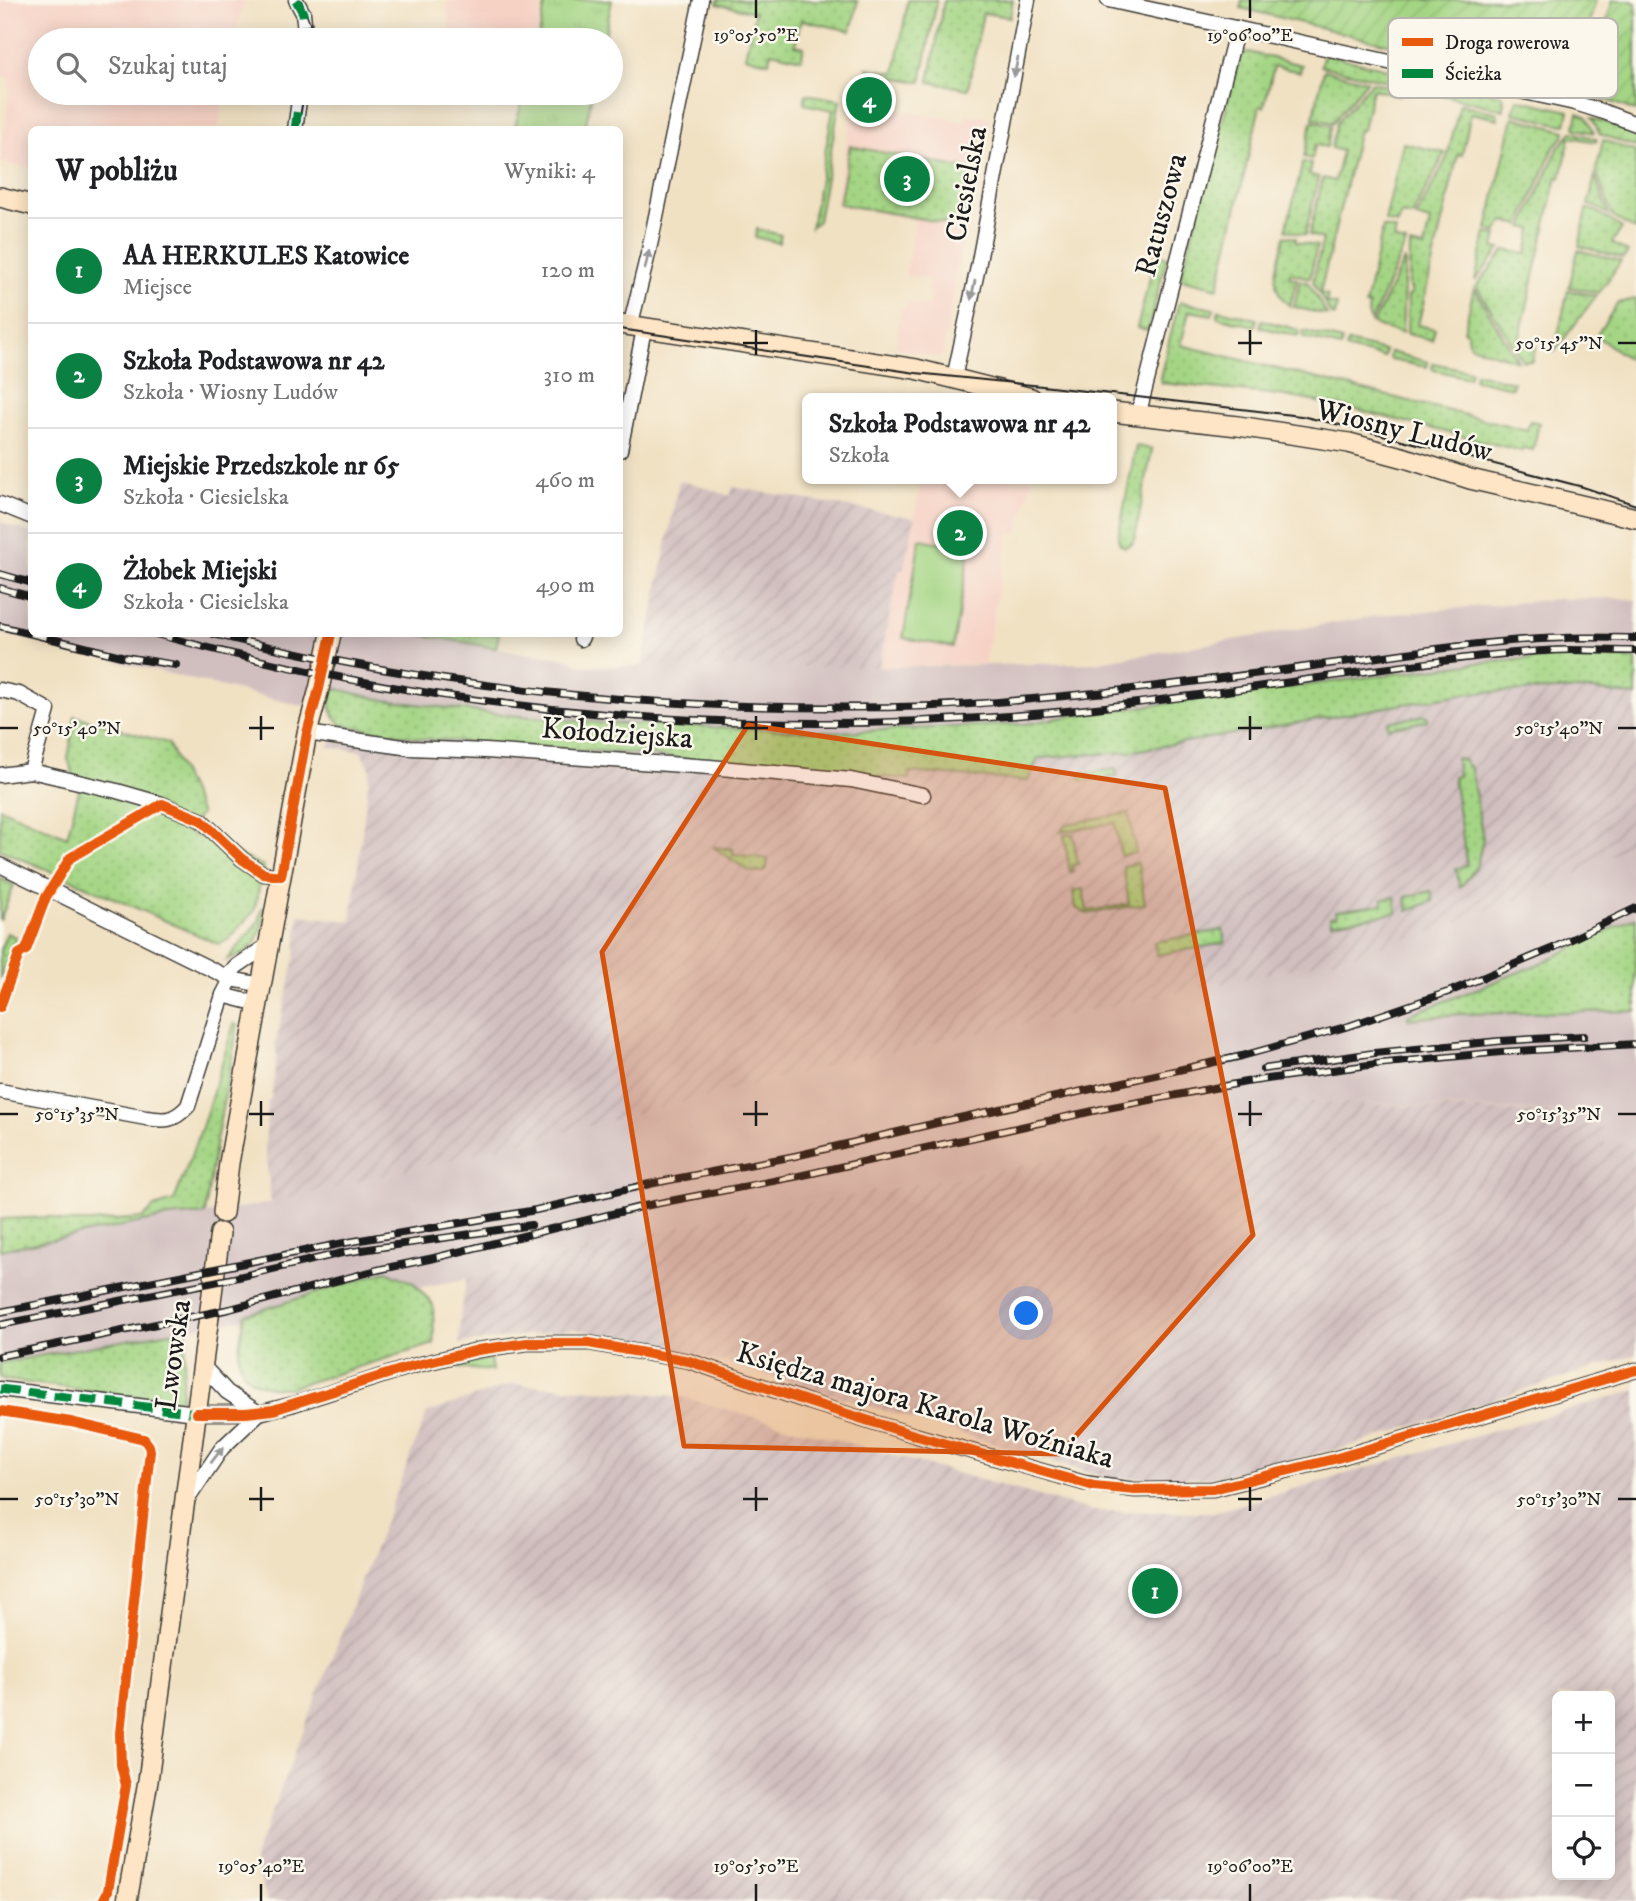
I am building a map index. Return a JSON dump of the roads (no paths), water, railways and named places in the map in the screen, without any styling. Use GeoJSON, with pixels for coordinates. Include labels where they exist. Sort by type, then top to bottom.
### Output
{"type":"FeatureCollection","features":[{"type":"Feature","properties":{"kind":"street"},"geometry":{"type":"LineString","coordinates":[[296,0],[303,13],[305,28]]}},
{"type":"Feature","properties":{"kind":"street"},"geometry":{"type":"LineString","coordinates":[[623,404],[628,326],[649,250],[701,0]]}},
{"type":"Feature","properties":{"kind":"street","name":"Ciesielska"},"geometry":{"type":"LineString","coordinates":[[954,378],[978,267],[1028,0]]}},
{"type":"Feature","properties":{"kind":"street"},"geometry":{"type":"LineString","coordinates":[[1108,0],[1388,62]]}},
{"type":"Feature","properties":{"kind":"street","name":"Ratuszowa"},"geometry":{"type":"LineString","coordinates":[[1138,416],[1237,28]]}},
{"type":"Feature","properties":{"kind":"street"},"geometry":{"type":"LineString","coordinates":[[1552,98],[1636,124]]}},
{"type":"Feature","properties":{"kind":"street"},"geometry":{"type":"LineString","coordinates":[[296,126],[298,105]]}},
{"type":"Feature","properties":{"kind":"street"},"geometry":{"type":"LineString","coordinates":[[0,197],[28,204]]}},
{"type":"Feature","properties":{"kind":"street"},"geometry":{"type":"LineString","coordinates":[[628,326],[916,369],[1012,393]]}},
{"type":"Feature","properties":{"kind":"street","name":"Wiosny Ludów"},"geometry":{"type":"LineString","coordinates":[[1117,413],[1238,426],[1349,443],[1470,479],[1636,518]]}},
{"type":"Feature","properties":{"kind":"street"},"geometry":{"type":"LineString","coordinates":[[0,504],[28,515]]}},
{"type":"Feature","properties":{"kind":"street"},"geometry":{"type":"LineString","coordinates":[[223,1213],[229,1163],[307,733],[330,637]]}},
{"type":"Feature","properties":{"kind":"street"},"geometry":{"type":"LineString","coordinates":[[0,690],[19,694],[48,710],[31,771]]}},
{"type":"Feature","properties":{"kind":"street","name":"Kołodziejska"},"geometry":{"type":"LineString","coordinates":[[307,733],[410,748],[696,766],[851,780],[923,795]]}},
{"type":"Feature","properties":{"kind":"street"},"geometry":{"type":"LineString","coordinates":[[0,775],[31,771],[117,791],[174,809],[201,820],[242,859],[264,874],[281,876]]}},
{"type":"Feature","properties":{"kind":"street"},"geometry":{"type":"LineString","coordinates":[[0,865],[261,987]]}},
{"type":"Feature","properties":{"kind":"street"},"geometry":{"type":"LineString","coordinates":[[0,1091],[153,1119],[176,1117],[188,1106],[223,995],[234,973],[268,945]]}},
{"type":"Feature","properties":{"kind":"street"},"geometry":{"type":"LineString","coordinates":[[223,995],[261,987]]}},
{"type":"Feature","properties":{"kind":"street","name":"Lwowska"},"geometry":{"type":"LineString","coordinates":[[127,1901],[146,1793],[220,1233]]}},
{"type":"Feature","properties":{"kind":"street","name":"Księdza majora Karola Woźniaka"},"geometry":{"type":"LineString","coordinates":[[0,1389],[196,1413],[259,1413],[413,1366],[478,1350],[527,1343],[589,1343],[689,1361],[900,1430],[1094,1486],[1135,1490],[1213,1489],[1334,1459],[1636,1370]]}},
{"type":"Feature","properties":{"kind":"street"},"geometry":{"type":"LineString","coordinates":[[202,1365],[227,1392],[259,1413]]}},
{"type":"Feature","properties":{"kind":"street","name":"Księdza majora Karola Woźniaka"},"geometry":{"type":"LineString","coordinates":[[184,1505],[222,1448],[259,1413]]}},
{"type":"Feature","properties":{"kind":"tram line"},"geometry":{"type":"LineString","coordinates":[[301,0],[310,28]]}},
{"type":"Feature","properties":{"kind":"tram line"},"geometry":{"type":"LineString","coordinates":[[299,126],[302,105]]}},
{"type":"Feature","properties":{"kind":"tram line"},"geometry":{"type":"LineString","coordinates":[[623,329],[916,373],[1102,393]]}},
{"type":"Feature","properties":{"kind":"tram line"},"geometry":{"type":"LineString","coordinates":[[1117,395],[1301,416],[1583,487],[1636,505]]}},
{"type":"Feature","properties":{"kind":"railway"},"geometry":{"type":"LineString","coordinates":[[0,574],[28,582]]}},
{"type":"Feature","properties":{"kind":"railway"},"geometry":{"type":"LineString","coordinates":[[0,588],[28,596]]}},
{"type":"Feature","properties":{"kind":"railway"},"geometry":{"type":"LineString","coordinates":[[0,626],[28,633]]}},
{"type":"Feature","properties":{"kind":"railway"},"geometry":{"type":"LineString","coordinates":[[44,637],[125,657],[176,665]]}},
{"type":"Feature","properties":{"kind":"railway"},"geometry":{"type":"LineString","coordinates":[[168,637],[268,662],[382,685],[497,703],[613,715],[845,723],[961,719],[1077,710],[1502,654],[1569,650],[1636,651]]}},
{"type":"Feature","properties":{"kind":"railway"},"geometry":{"type":"LineString","coordinates":[[227,637],[392,671],[572,695],[663,702],[844,708],[978,704],[1168,685],[1483,644],[1537,639],[1636,638]]}},
{"type":"Feature","properties":{"kind":"railway"},"geometry":{"type":"LineString","coordinates":[[0,1312],[349,1242],[536,1210],[654,1183],[795,1156],[1242,1056],[1349,1026],[1451,991],[1551,949],[1636,908]]}},
{"type":"Feature","properties":{"kind":"railway"},"geometry":{"type":"LineString","coordinates":[[1263,1069],[1374,1053],[1584,1036]]}},
{"type":"Feature","properties":{"kind":"railway"},"geometry":{"type":"LineString","coordinates":[[0,1356],[230,1309],[377,1270],[644,1206],[799,1176],[1102,1109],[1246,1082],[1376,1064],[1501,1052],[1636,1044]]}},
{"type":"Feature","properties":{"kind":"railway"},"geometry":{"type":"LineString","coordinates":[[0,1325],[234,1278],[342,1253],[531,1225]]}},
{"type":"Feature","properties":{"kind":"place","name":"Żłobek Miejski"},"geometry":{"type":"Point","coordinates":[869,100]}},
{"type":"Feature","properties":{"kind":"place","name":"Miejskie Przedszkole nr 65"},"geometry":{"type":"Point","coordinates":[907,179]}},
{"type":"Feature","properties":{"kind":"place","name":"Szkoła Podstawowa nr 42"},"geometry":{"type":"Point","coordinates":[960,533]}},
{"type":"Feature","properties":{"kind":"place","name":"AA HERKULES Katowice"},"geometry":{"type":"Point","coordinates":[1155,1591]}}]}
